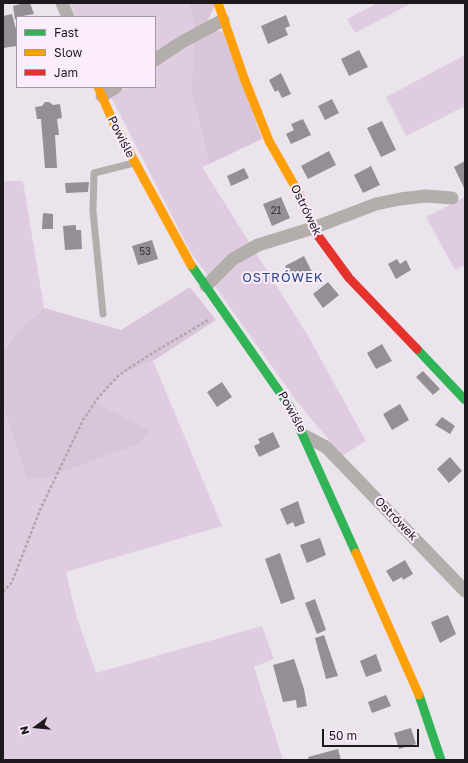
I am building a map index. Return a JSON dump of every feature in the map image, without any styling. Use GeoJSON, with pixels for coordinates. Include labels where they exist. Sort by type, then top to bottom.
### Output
{"type":"FeatureCollection","features":[{"type":"Feature","properties":{"kind":"street"},"geometry":{"type":"LineString","coordinates":[[62,3],[68,16]]}},
{"type":"Feature","properties":{"kind":"street","name":"Ostrówek"},"geometry":{"type":"LineString","coordinates":[[218,3],[244,78],[269,141],[297,190],[312,228],[349,278],[465,400]]}},
{"type":"Feature","properties":{"kind":"street"},"geometry":{"type":"LineString","coordinates":[[156,59],[182,42],[223,20]]}},
{"type":"Feature","properties":{"kind":"street"},"geometry":{"type":"LineString","coordinates":[[100,92],[113,88]]}},
{"type":"Feature","properties":{"kind":"street","name":"Powiśle"},"geometry":{"type":"LineString","coordinates":[[100,92],[134,163],[187,260],[276,384],[305,436],[405,660],[425,709],[441,760]]}},
{"type":"Feature","properties":{"kind":"street"},"geometry":{"type":"LineString","coordinates":[[206,286],[233,259],[247,250],[312,228],[349,213],[400,199],[426,196],[452,198]]}},
{"type":"Feature","properties":{"kind":"street","name":"Ostrówek"},"geometry":{"type":"LineString","coordinates":[[305,436],[326,447],[465,591]]}},
{"type":"Feature","properties":{"kind":"lane"},"geometry":{"type":"LineString","coordinates":[[103,314],[93,211],[94,173],[134,163]]}},
{"type":"Feature","properties":{"kind":"path"},"geometry":{"type":"LineString","coordinates":[[3,592],[12,582],[40,510],[83,420],[98,398],[119,375],[146,357],[224,311]]}},
{"type":"Feature","properties":{"kind":"shaded area"},"geometry":{"type":"Polygon","coordinates":[[[70,3],[189,3],[195,28],[156,53],[156,16],[76,16],[70,3]]]}},
{"type":"Feature","properties":{"kind":"shaded area"},"geometry":{"type":"Polygon","coordinates":[[[189,3],[214,3],[215,5],[207,22],[195,28],[189,3]]]}},
{"type":"Feature","properties":{"kind":"shaded area"},"geometry":{"type":"Polygon","coordinates":[[[378,3],[412,3],[355,33],[347,19],[378,3]]]}},
{"type":"Feature","properties":{"kind":"shaded area"},"geometry":{"type":"Polygon","coordinates":[[[214,30],[223,32],[262,139],[209,164],[192,91],[194,42],[214,30]]]}},
{"type":"Feature","properties":{"kind":"shaded area"},"geometry":{"type":"Polygon","coordinates":[[[194,42],[197,114],[209,164],[202,167],[308,336],[366,441],[342,456],[295,399],[190,251],[111,97],[125,88],[156,88],[156,67],[194,42]]]}},
{"type":"Feature","properties":{"kind":"shaded area"},"geometry":{"type":"Polygon","coordinates":[[[465,55],[465,106],[406,136],[386,97],[465,55]]]}},
{"type":"Feature","properties":{"kind":"shaded area"},"geometry":{"type":"Polygon","coordinates":[[[3,181],[23,181],[44,308],[23,326],[3,352],[3,181]]]}},
{"type":"Feature","properties":{"kind":"shaded area"},"geometry":{"type":"Polygon","coordinates":[[[465,197],[465,265],[455,270],[426,217],[465,197]]]}},
{"type":"Feature","properties":{"kind":"shaded area"},"geometry":{"type":"Polygon","coordinates":[[[190,287],[216,320],[153,361],[119,375],[95,402],[150,430],[141,443],[48,477],[27,480],[3,404],[3,352],[23,326],[44,308],[121,330],[190,287]]]}},
{"type":"Feature","properties":{"kind":"shaded area"},"geometry":{"type":"Polygon","coordinates":[[[153,361],[222,526],[66,572],[76,615],[96,673],[262,626],[274,659],[254,667],[283,760],[3,760],[3,404],[27,480],[149,430],[95,402],[119,375],[153,361]]]}},
{"type":"Feature","properties":{"kind":"building"},"geometry":{"type":"Polygon","coordinates":[[[30,3],[34,14],[16,16],[15,20],[13,6],[30,3]]]}},
{"type":"Feature","properties":{"kind":"building"},"geometry":{"type":"Polygon","coordinates":[[[12,14],[16,29],[16,46],[3,48],[3,16],[12,14]]]}},
{"type":"Feature","properties":{"kind":"building"},"geometry":{"type":"Polygon","coordinates":[[[286,15],[290,26],[285,28],[288,35],[268,44],[261,26],[286,15]]]}},
{"type":"Feature","properties":{"kind":"building"},"geometry":{"type":"Polygon","coordinates":[[[359,50],[368,67],[349,76],[341,59],[359,50]]]}},
{"type":"Feature","properties":{"kind":"building"},"geometry":{"type":"Polygon","coordinates":[[[281,73],[291,94],[282,98],[278,90],[275,92],[269,80],[281,73]]]}},
{"type":"Feature","properties":{"kind":"building"},"geometry":{"type":"Polygon","coordinates":[[[332,99],[339,113],[325,120],[318,106],[332,99]]]}},
{"type":"Feature","properties":{"kind":"building"},"geometry":{"type":"Polygon","coordinates":[[[45,102],[49,102],[53,105],[60,104],[62,118],[57,119],[59,135],[55,135],[57,168],[45,168],[41,119],[37,119],[35,107],[42,106],[45,102]]]}},
{"type":"Feature","properties":{"kind":"building"},"geometry":{"type":"Polygon","coordinates":[[[303,119],[311,135],[291,144],[286,134],[294,130],[291,124],[303,119]]]}},
{"type":"Feature","properties":{"kind":"building"},"geometry":{"type":"Polygon","coordinates":[[[382,121],[396,150],[381,157],[367,128],[382,121]]]}},
{"type":"Feature","properties":{"kind":"building"},"geometry":{"type":"Polygon","coordinates":[[[329,151],[336,165],[308,179],[301,166],[329,151]]]}},
{"type":"Feature","properties":{"kind":"building"},"geometry":{"type":"Polygon","coordinates":[[[465,161],[465,190],[454,167],[465,161]]]}},
{"type":"Feature","properties":{"kind":"building"},"geometry":{"type":"Polygon","coordinates":[[[371,166],[380,185],[363,193],[354,175],[371,166]]]}},
{"type":"Feature","properties":{"kind":"building"},"geometry":{"type":"Polygon","coordinates":[[[244,168],[249,178],[231,186],[227,176],[244,168]]]}},
{"type":"Feature","properties":{"kind":"building"},"geometry":{"type":"Polygon","coordinates":[[[89,182],[88,192],[66,193],[65,183],[89,182]]]}},
{"type":"Feature","properties":{"kind":"building"},"geometry":{"type":"Polygon","coordinates":[[[281,197],[290,218],[272,226],[263,204],[281,197]]]}},
{"type":"Feature","properties":{"kind":"building"},"geometry":{"type":"Polygon","coordinates":[[[43,213],[53,214],[53,229],[42,229],[43,213]]]}},
{"type":"Feature","properties":{"kind":"building"},"geometry":{"type":"Polygon","coordinates":[[[76,225],[76,230],[81,230],[82,249],[65,250],[63,226],[76,225]]]}},
{"type":"Feature","properties":{"kind":"building"},"geometry":{"type":"Polygon","coordinates":[[[152,240],[158,259],[138,265],[132,246],[152,240]]]}},
{"type":"Feature","properties":{"kind":"building"},"geometry":{"type":"Polygon","coordinates":[[[304,256],[312,272],[293,282],[285,266],[304,256]]]}},
{"type":"Feature","properties":{"kind":"building"},"geometry":{"type":"Polygon","coordinates":[[[397,259],[400,264],[406,260],[411,270],[396,279],[388,264],[397,259]]]}},
{"type":"Feature","properties":{"kind":"building"},"geometry":{"type":"Polygon","coordinates":[[[328,282],[339,295],[323,308],[313,294],[328,282]]]}},
{"type":"Feature","properties":{"kind":"building"},"geometry":{"type":"Polygon","coordinates":[[[382,344],[392,361],[376,369],[367,353],[382,344]]]}},
{"type":"Feature","properties":{"kind":"building"},"geometry":{"type":"Polygon","coordinates":[[[423,371],[440,389],[433,395],[416,377],[423,371]]]}},
{"type":"Feature","properties":{"kind":"building"},"geometry":{"type":"Polygon","coordinates":[[[222,382],[232,397],[217,407],[207,392],[222,382]]]}},
{"type":"Feature","properties":{"kind":"building"},"geometry":{"type":"Polygon","coordinates":[[[400,404],[409,420],[392,430],[383,414],[400,404]]]}},
{"type":"Feature","properties":{"kind":"building"},"geometry":{"type":"Polygon","coordinates":[[[442,417],[455,426],[450,434],[435,425],[442,417]]]}},
{"type":"Feature","properties":{"kind":"building"},"geometry":{"type":"Polygon","coordinates":[[[273,432],[280,447],[259,457],[254,446],[260,443],[258,439],[273,432]]]}},
{"type":"Feature","properties":{"kind":"building"},"geometry":{"type":"Polygon","coordinates":[[[450,457],[462,471],[449,483],[437,469],[450,457]]]}},
{"type":"Feature","properties":{"kind":"building"},"geometry":{"type":"Polygon","coordinates":[[[298,501],[305,523],[295,527],[293,522],[287,525],[280,509],[298,501]]]}},
{"type":"Feature","properties":{"kind":"building"},"geometry":{"type":"Polygon","coordinates":[[[320,538],[326,555],[307,563],[300,545],[320,538]]]}},
{"type":"Feature","properties":{"kind":"building"},"geometry":{"type":"Polygon","coordinates":[[[280,553],[295,599],[281,604],[265,559],[280,553]]]}},
{"type":"Feature","properties":{"kind":"building"},"geometry":{"type":"Polygon","coordinates":[[[405,560],[413,574],[403,580],[402,577],[393,582],[386,571],[405,560]]]}},
{"type":"Feature","properties":{"kind":"building"},"geometry":{"type":"Polygon","coordinates":[[[315,599],[326,630],[317,634],[305,603],[315,599]]]}},
{"type":"Feature","properties":{"kind":"building"},"geometry":{"type":"Polygon","coordinates":[[[448,615],[456,634],[440,643],[431,622],[448,615]]]}},
{"type":"Feature","properties":{"kind":"building"},"geometry":{"type":"Polygon","coordinates":[[[324,635],[338,676],[326,679],[315,638],[324,635]]]}},
{"type":"Feature","properties":{"kind":"building"},"geometry":{"type":"Polygon","coordinates":[[[376,654],[382,671],[366,677],[360,661],[376,654]]]}},
{"type":"Feature","properties":{"kind":"building"},"geometry":{"type":"Polygon","coordinates":[[[294,659],[304,689],[307,706],[297,708],[296,700],[283,702],[273,665],[294,659]]]}},
{"type":"Feature","properties":{"kind":"building"},"geometry":{"type":"Polygon","coordinates":[[[386,695],[391,706],[372,713],[368,702],[386,695]]]}},
{"type":"Feature","properties":{"kind":"building"},"geometry":{"type":"Polygon","coordinates":[[[411,728],[416,744],[399,749],[394,733],[411,728]]]}},
{"type":"Feature","properties":{"kind":"building"},"geometry":{"type":"Polygon","coordinates":[[[338,749],[341,760],[309,760],[308,757],[338,749]]]}},
{"type":"Feature","properties":{"kind":"traffic: fast"},"geometry":{"type":"LineString","coordinates":[[191,265],[290,407],[356,553]]}},
{"type":"Feature","properties":{"kind":"traffic: fast"},"geometry":{"type":"LineString","coordinates":[[417,349],[465,400]]}},
{"type":"Feature","properties":{"kind":"traffic: fast"},"geometry":{"type":"LineString","coordinates":[[419,695],[441,760]]}},
{"type":"Feature","properties":{"kind":"traffic: slow"},"geometry":{"type":"LineString","coordinates":[[218,3],[244,78],[269,141],[297,190],[316,233]]}},
{"type":"Feature","properties":{"kind":"traffic: slow"},"geometry":{"type":"LineString","coordinates":[[98,88],[114,124],[191,265]]}},
{"type":"Feature","properties":{"kind":"traffic: slow"},"geometry":{"type":"LineString","coordinates":[[356,553],[419,695]]}},
{"type":"Feature","properties":{"kind":"traffic: jam"},"geometry":{"type":"LineString","coordinates":[[316,233],[349,278],[417,349]]}},
{"type":"Feature","properties":{"kind":"district","name":"OSTRÓWEK"},"geometry":{"type":"Point","coordinates":[283,278]}}]}
